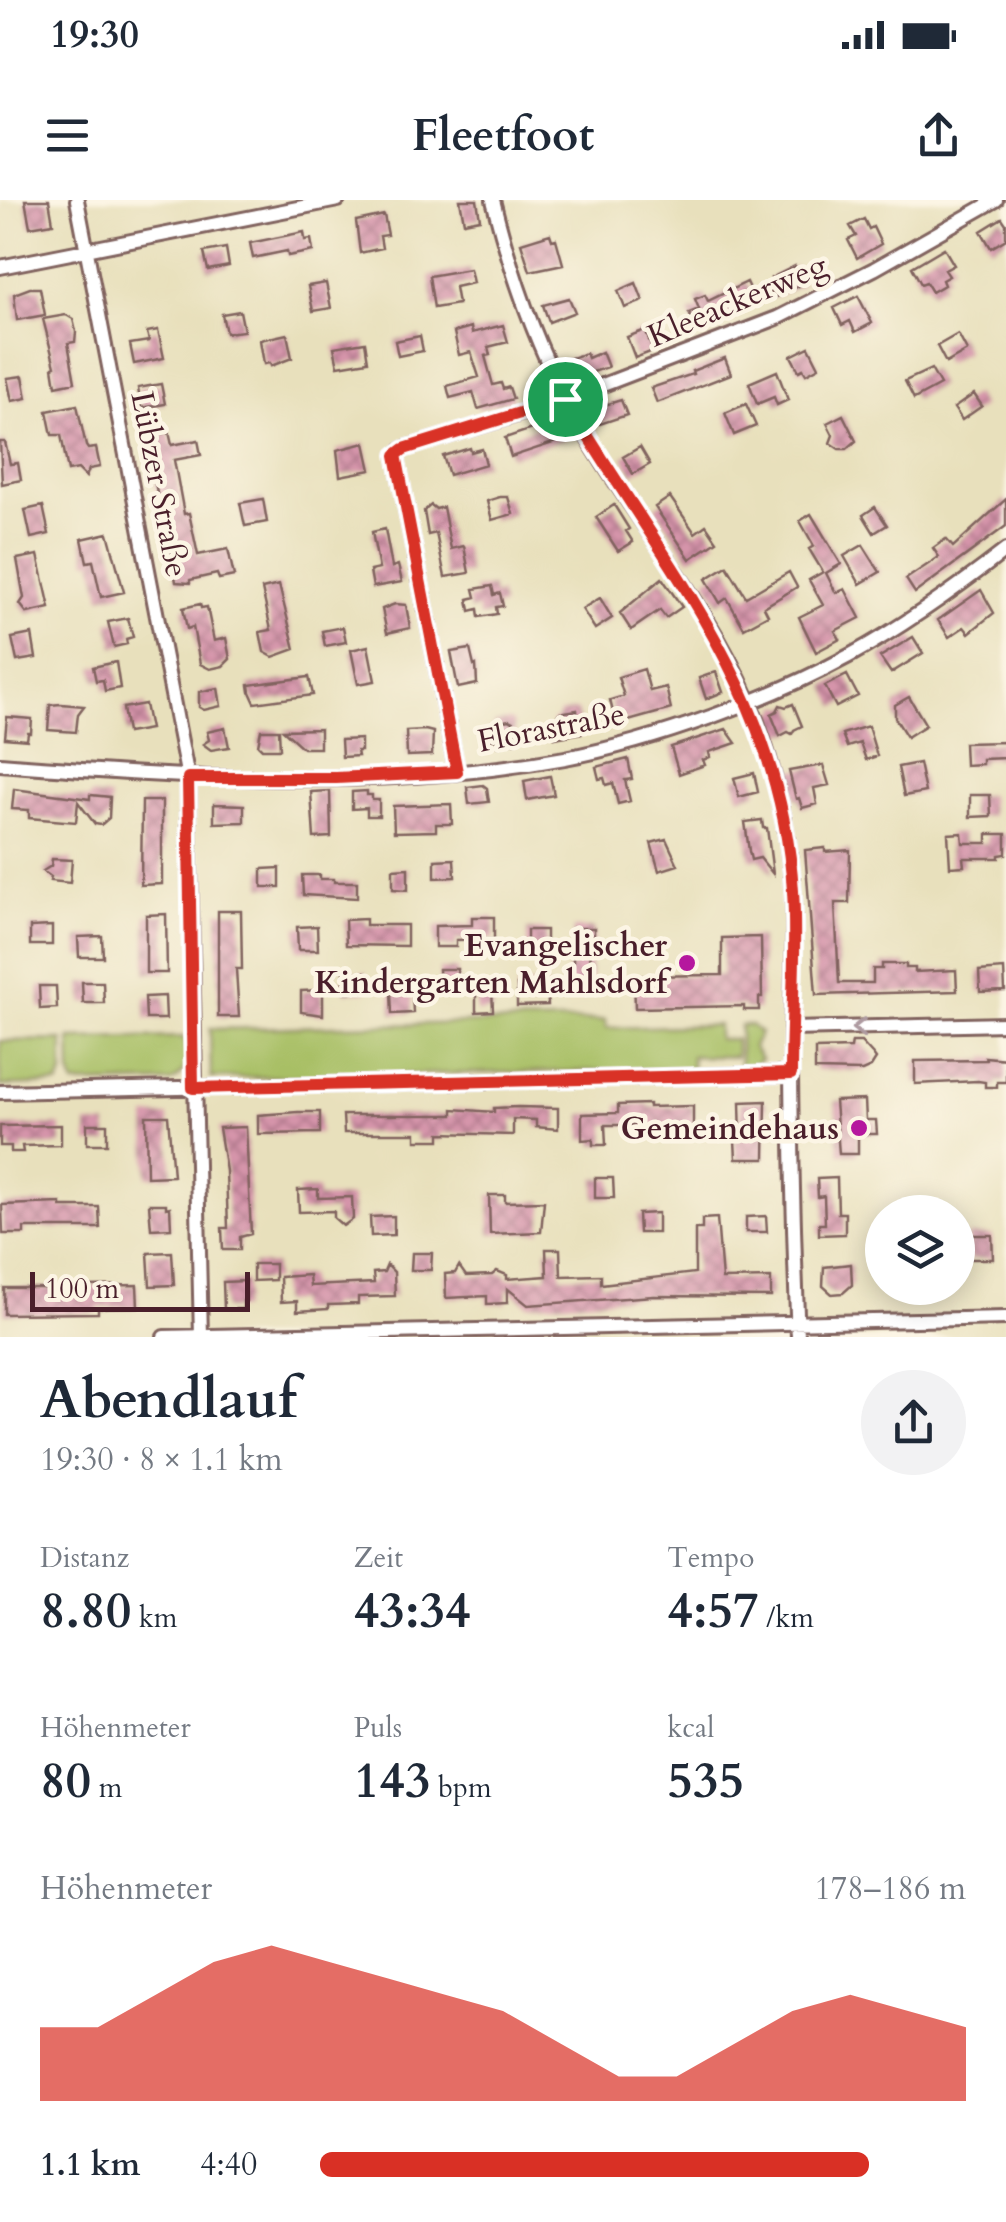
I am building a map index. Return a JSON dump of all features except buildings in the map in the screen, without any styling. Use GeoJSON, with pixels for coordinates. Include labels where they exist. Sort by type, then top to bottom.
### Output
{"type":"FeatureCollection","features":[{"type":"Feature","properties":{"kind":"street","name":"Lübzer Straße"},"geometry":{"type":"LineString","coordinates":[[77,200],[188,778],[201,1337]]}},
{"type":"Feature","properties":{"kind":"street"},"geometry":{"type":"LineString","coordinates":[[0,267],[338,200]]}},
{"type":"Feature","properties":{"kind":"street"},"geometry":{"type":"LineString","coordinates":[[493,200],[524,306],[565,399],[598,455],[684,581],[748,701],[778,796],[793,891],[791,1074],[798,1330]]}},
{"type":"Feature","properties":{"kind":"street","name":"Kleeackerweg"},"geometry":{"type":"LineString","coordinates":[[457,772],[396,455],[404,449],[565,399],[777,318],[996,200]]}},
{"type":"Feature","properties":{"kind":"street","name":"Florastraße"},"geometry":{"type":"LineString","coordinates":[[0,764],[188,778],[336,778],[457,772],[568,758],[660,733],[748,701],[849,656],[1006,550]]}},
{"type":"Feature","properties":{"kind":"street"},"geometry":{"type":"LineString","coordinates":[[791,1030],[1006,1024]]}},
{"type":"Feature","properties":{"kind":"street"},"geometry":{"type":"LineString","coordinates":[[0,1092],[791,1074]]}},
{"type":"Feature","properties":{"kind":"street"},"geometry":{"type":"LineString","coordinates":[[164,1337],[798,1330],[1006,1318]]}},
{"type":"Feature","properties":{"kind":"green space"},"geometry":{"type":"Polygon","coordinates":[[[605,1020],[606,1028],[718,1025],[718,1039],[736,1039],[736,1057],[691,1056],[692,1069],[211,1078],[210,1029],[605,1020]]]}},
{"type":"Feature","properties":{"kind":"green space"},"geometry":{"type":"Polygon","coordinates":[[[740,1025],[751,1025],[760,1033],[753,1047],[761,1059],[740,1068],[740,1025]]]}},
{"type":"Feature","properties":{"kind":"green space"},"geometry":{"type":"Polygon","coordinates":[[[185,1037],[184,1068],[171,1082],[74,1084],[70,1039],[185,1037]]]}},
{"type":"Feature","properties":{"kind":"green space"},"geometry":{"type":"Polygon","coordinates":[[[63,1040],[63,1075],[59,1084],[0,1086],[0,1041],[63,1040]]]}},
{"type":"Feature","properties":{"kind":"place","name":"Evangelischer Kindergarten Mahlsdorf"},"geometry":{"type":"Point","coordinates":[687,963]}},
{"type":"Feature","properties":{"kind":"place","name":"Gemeindehaus"},"geometry":{"type":"Point","coordinates":[859,1128]}},
{"type":"Feature","properties":{"kind":"route"},"geometry":{"type":"LineString","coordinates":[[565,399],[718,638],[766,750],[784,822],[793,891],[791,1074],[193,1088],[188,778],[336,778],[457,772],[396,455],[404,449],[565,399]]}}]}
